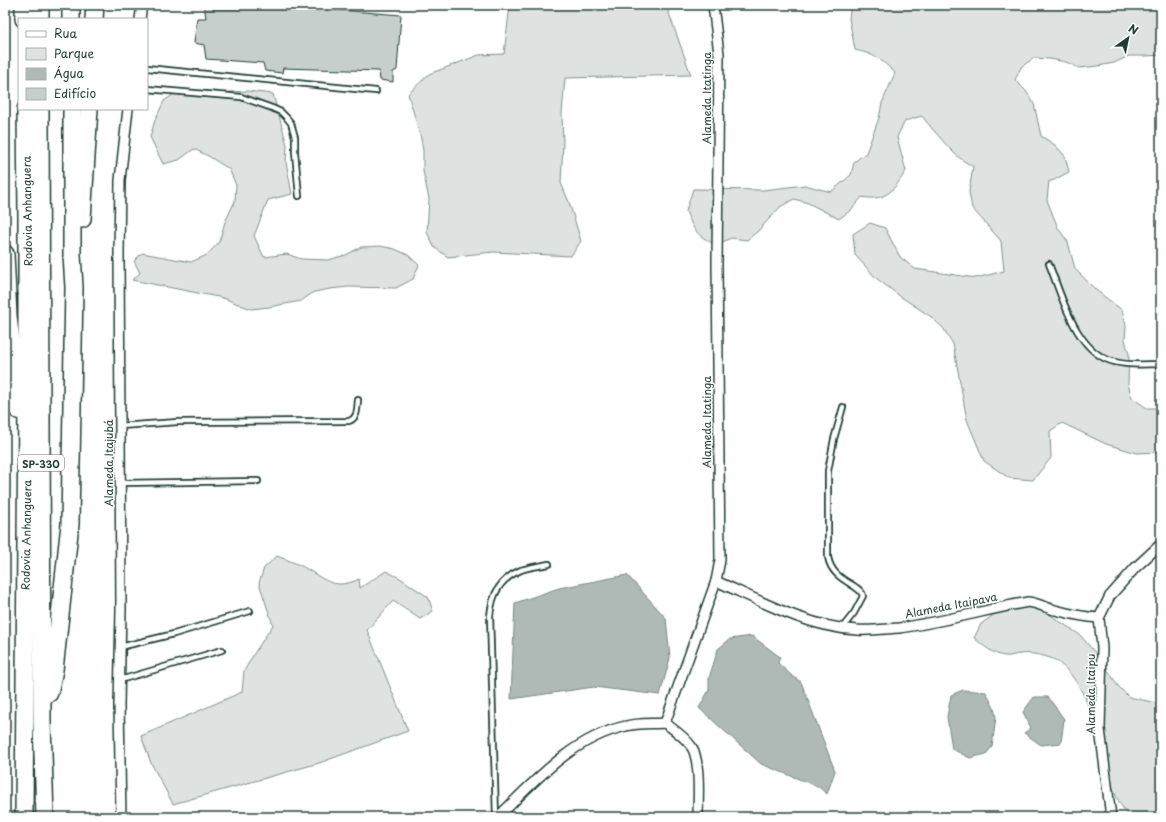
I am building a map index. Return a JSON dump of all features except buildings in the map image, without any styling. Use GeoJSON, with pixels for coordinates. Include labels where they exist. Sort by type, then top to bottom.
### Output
{"type":"FeatureCollection","features":[{"type":"Feature","properties":{"kind":"highway"},"geometry":{"type":"LineString","coordinates":[[24,5],[24,18]]}},
{"type":"Feature","properties":{"kind":"highway"},"geometry":{"type":"LineString","coordinates":[[40,5],[40,18]]}},
{"type":"Feature","properties":{"kind":"highway"},"geometry":{"type":"LineString","coordinates":[[71,5],[71,18]]}},
{"type":"Feature","properties":{"kind":"highway"},"geometry":{"type":"LineString","coordinates":[[94,18],[95,5]]}},
{"type":"Feature","properties":{"kind":"highway","name":"Rodovia Anhanguera"},"geometry":{"type":"LineString","coordinates":[[24,817],[28,216],[26,110]]}},
{"type":"Feature","properties":{"kind":"highway","name":"Rodovia Anhanguera"},"geometry":{"type":"LineString","coordinates":[[40,110],[42,722],[44,817]]}},
{"type":"Feature","properties":{"kind":"highway"},"geometry":{"type":"LineString","coordinates":[[42,722],[54,670],[70,524],[74,287],[72,255],[72,110]]}},
{"type":"Feature","properties":{"kind":"highway"},"geometry":{"type":"LineString","coordinates":[[74,287],[83,216],[89,110]]}},
{"type":"Feature","properties":{"kind":"highway"},"geometry":{"type":"LineString","coordinates":[[5,254],[9,324],[27,486]]}},
{"type":"Feature","properties":{"kind":"street"},"geometry":{"type":"LineString","coordinates":[[140,18],[142,5]]}},
{"type":"Feature","properties":{"kind":"street","name":"Alameda Itatinga"},"geometry":{"type":"LineString","coordinates":[[665,724],[716,581],[720,560],[716,264],[718,54],[712,5]]}},
{"type":"Feature","properties":{"kind":"street","name":"Alameda Itajubá"},"geometry":{"type":"LineString","coordinates":[[120,817],[119,253],[120,180],[128,110]]}},
{"type":"Feature","properties":{"kind":"street"},"geometry":{"type":"LineString","coordinates":[[1099,618],[1110,596],[1161,544]]}},
{"type":"Feature","properties":{"kind":"street","name":"Alameda Itaipava"},"geometry":{"type":"LineString","coordinates":[[716,581],[806,620],[857,630],[877,630],[916,626],[1028,602],[1078,616],[1099,618]]}},
{"type":"Feature","properties":{"kind":"street","name":"Alameda Itaipu"},"geometry":{"type":"LineString","coordinates":[[1099,618],[1102,648],[1100,729],[1111,817]]}},
{"type":"Feature","properties":{"kind":"street"},"geometry":{"type":"LineString","coordinates":[[497,817],[557,760],[578,746],[604,733],[626,726],[665,724],[683,736],[692,747],[696,758],[698,772],[698,817]]}},
{"type":"Feature","properties":{"kind":"lane"},"geometry":{"type":"LineString","coordinates":[[148,68],[376,91]]}},
{"type":"Feature","properties":{"kind":"lane"},"geometry":{"type":"LineString","coordinates":[[148,89],[241,97],[281,112],[291,123],[295,137],[299,196]]}},
{"type":"Feature","properties":{"kind":"lane"},"geometry":{"type":"LineString","coordinates":[[1049,264],[1074,328],[1088,348],[1101,357],[1114,362],[1161,364]]}},
{"type":"Feature","properties":{"kind":"lane"},"geometry":{"type":"LineString","coordinates":[[120,426],[178,422],[349,421],[353,420],[356,416],[358,400]]}},
{"type":"Feature","properties":{"kind":"lane"},"geometry":{"type":"LineString","coordinates":[[842,407],[828,472],[828,557],[832,570],[842,579],[862,592],[863,596],[854,614],[842,628]]}},
{"type":"Feature","properties":{"kind":"lane"},"geometry":{"type":"LineString","coordinates":[[120,483],[258,481]]}},
{"type":"Feature","properties":{"kind":"lane"},"geometry":{"type":"LineString","coordinates":[[497,817],[490,616],[491,603],[498,588],[508,578],[522,570],[549,564]]}},
{"type":"Feature","properties":{"kind":"lane"},"geometry":{"type":"LineString","coordinates":[[120,647],[174,634],[250,611]]}},
{"type":"Feature","properties":{"kind":"lane"},"geometry":{"type":"LineString","coordinates":[[120,680],[222,650]]}},
{"type":"Feature","properties":{"kind":"green space"},"geometry":{"type":"Polygon","coordinates":[[[510,5],[666,5],[691,75],[565,78],[562,114],[563,143],[561,183],[569,202],[581,241],[571,256],[493,252],[448,257],[434,247],[427,232],[429,199],[423,171],[423,150],[420,134],[408,94],[429,74],[479,55],[504,54],[510,5]]]}},
{"type":"Feature","properties":{"kind":"green space"},"geometry":{"type":"Polygon","coordinates":[[[851,5],[1161,5],[1161,55],[1129,56],[1114,63],[1079,68],[1066,62],[1034,58],[1021,67],[1015,80],[1026,91],[1034,104],[1041,136],[1055,145],[1065,156],[1069,172],[1052,181],[1049,181],[1047,200],[1058,228],[1068,242],[1075,269],[1097,291],[1122,310],[1126,325],[1125,340],[1129,354],[1128,384],[1132,398],[1147,408],[1161,408],[1161,452],[1137,453],[1106,444],[1062,423],[1050,431],[1051,458],[1033,480],[1009,478],[984,461],[967,420],[953,344],[943,328],[930,316],[876,278],[855,255],[853,234],[870,223],[885,228],[900,257],[915,269],[976,278],[1004,271],[1001,241],[972,208],[969,192],[973,166],[960,158],[922,116],[905,121],[897,137],[906,171],[898,183],[889,193],[884,196],[878,198],[862,197],[851,210],[839,219],[808,203],[794,199],[780,207],[758,231],[747,240],[731,238],[716,245],[696,232],[686,211],[693,189],[763,190],[805,185],[831,192],[851,175],[854,162],[866,153],[879,118],[882,103],[895,73],[877,58],[867,53],[855,50],[849,18],[851,5]]]}},
{"type":"Feature","properties":{"kind":"green space"},"geometry":{"type":"Polygon","coordinates":[[[247,91],[273,94],[287,145],[286,162],[292,194],[268,200],[254,236],[264,257],[287,254],[301,259],[328,260],[346,255],[361,247],[380,246],[395,249],[408,255],[419,265],[413,279],[396,288],[348,287],[330,289],[314,292],[301,301],[251,309],[223,298],[132,280],[140,273],[134,261],[142,253],[191,262],[207,255],[219,242],[225,222],[235,201],[236,185],[229,169],[210,157],[194,149],[179,160],[163,164],[150,137],[155,120],[164,101],[177,92],[200,94],[247,91]]]}},
{"type":"Feature","properties":{"kind":"green space"},"geometry":{"type":"Polygon","coordinates":[[[277,556],[300,565],[332,583],[344,584],[359,579],[360,588],[386,571],[400,578],[428,597],[433,611],[420,619],[393,601],[367,630],[408,731],[319,763],[173,804],[151,763],[141,736],[242,692],[244,671],[273,625],[259,583],[264,568],[277,556]]]}},
{"type":"Feature","properties":{"kind":"green space"},"geometry":{"type":"Polygon","coordinates":[[[1025,607],[1040,608],[1080,635],[1102,661],[1118,686],[1129,697],[1161,704],[1161,817],[1129,817],[1120,804],[1110,780],[1089,706],[1081,689],[1071,674],[1058,662],[1045,656],[1018,654],[1007,656],[996,654],[974,638],[981,624],[996,613],[1025,607]]]}},
{"type":"Feature","properties":{"kind":"water"},"geometry":{"type":"Polygon","coordinates":[[[627,575],[666,618],[670,658],[660,695],[594,687],[511,699],[515,603],[559,588],[627,575]]]}},
{"type":"Feature","properties":{"kind":"water"},"geometry":{"type":"Polygon","coordinates":[[[752,636],[780,657],[778,663],[801,682],[835,771],[827,794],[819,787],[761,764],[699,708],[709,690],[709,678],[718,649],[730,639],[752,636]]]}},
{"type":"Feature","properties":{"kind":"water"},"geometry":{"type":"Polygon","coordinates":[[[963,690],[986,692],[994,708],[996,717],[992,747],[986,754],[970,758],[952,749],[947,717],[951,695],[963,690]]]}},
{"type":"Feature","properties":{"kind":"water"},"geometry":{"type":"Polygon","coordinates":[[[1034,697],[1048,697],[1064,719],[1061,743],[1041,745],[1024,733],[1031,728],[1023,712],[1034,697]]]}}]}
